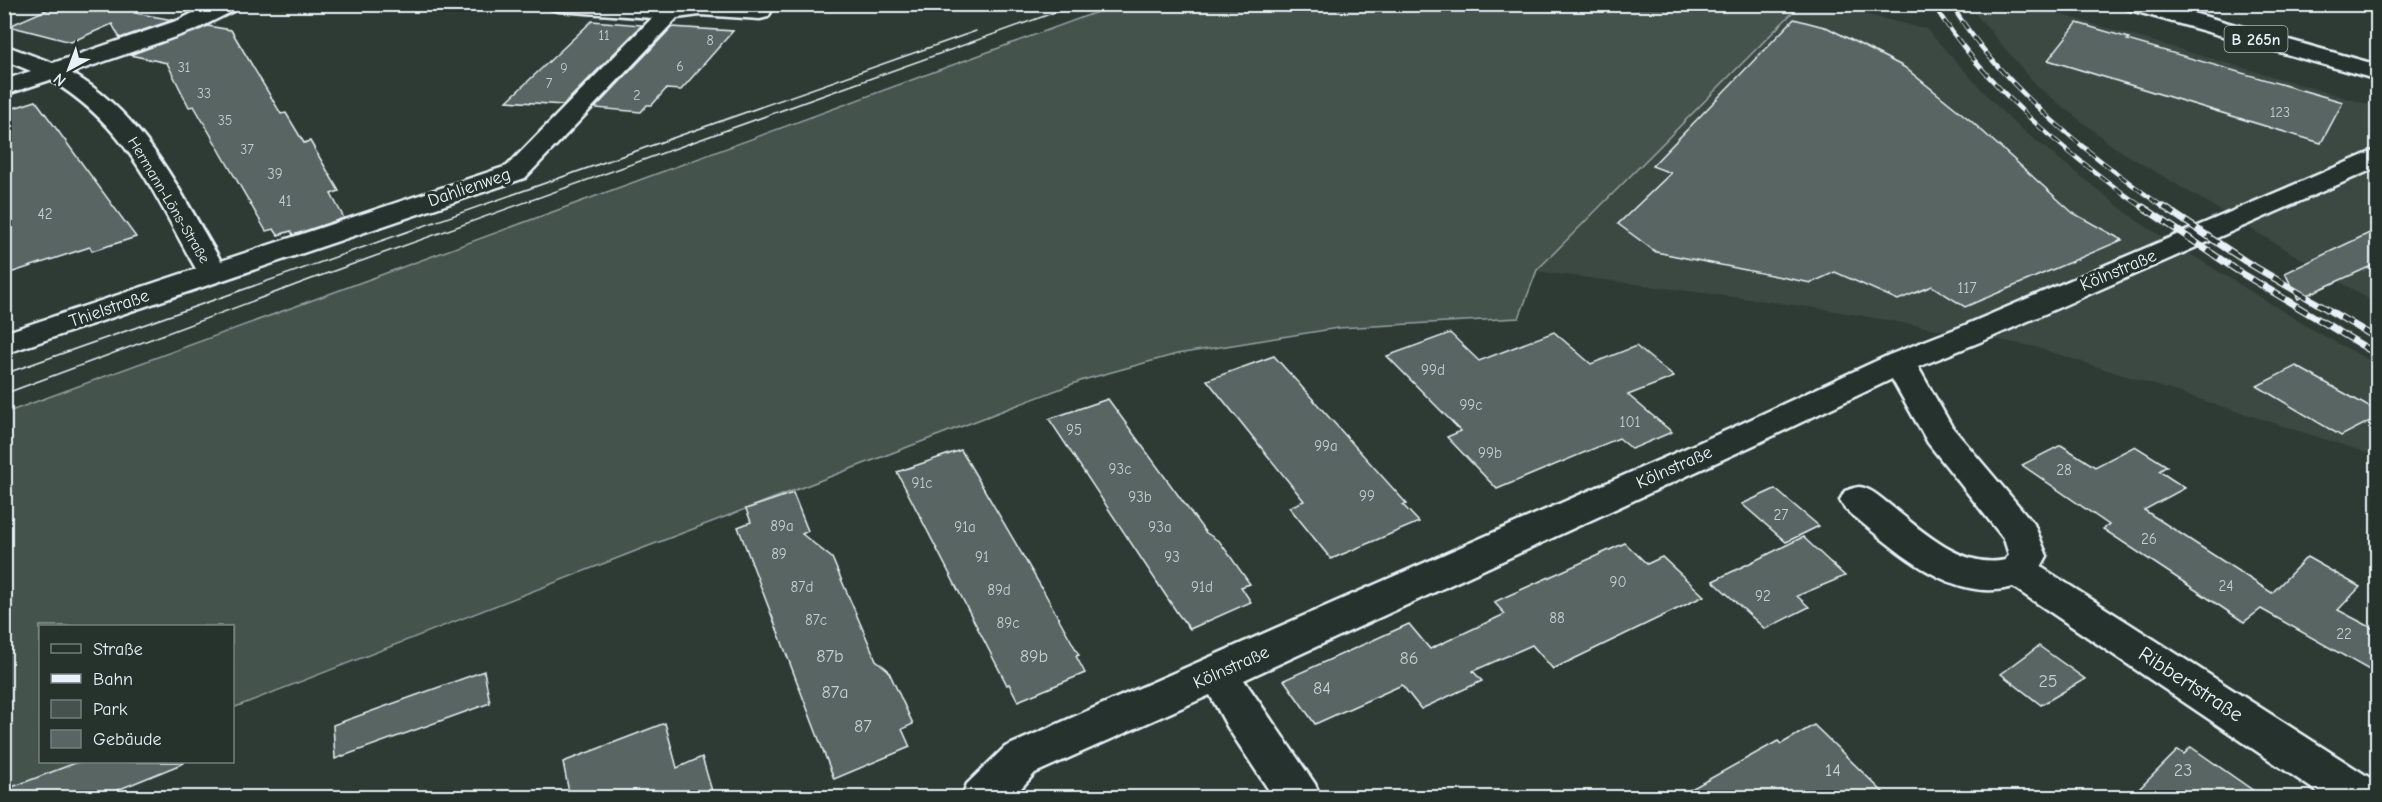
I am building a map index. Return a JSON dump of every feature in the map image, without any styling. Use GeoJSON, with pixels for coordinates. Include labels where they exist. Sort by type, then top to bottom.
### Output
{"type":"FeatureCollection","features":[{"type":"Feature","properties":{"kind":"street"},"geometry":{"type":"LineString","coordinates":[[559,4],[670,14],[700,8],[760,12]]}},
{"type":"Feature","properties":{"kind":"street","name":"B 265n"},"geometry":{"type":"LineString","coordinates":[[2135,4],[2378,73]]}},
{"type":"Feature","properties":{"kind":"street","name":"B 265n"},"geometry":{"type":"LineString","coordinates":[[2205,4],[2378,52]]}},
{"type":"Feature","properties":{"kind":"street"},"geometry":{"type":"LineString","coordinates":[[4,88],[187,25],[225,6]]}},
{"type":"Feature","properties":{"kind":"street","name":"Dahlienweg"},"geometry":{"type":"LineString","coordinates":[[213,273],[516,172],[670,14]]}},
{"type":"Feature","properties":{"kind":"street","name":"Hermann-Löns-Straße"},"geometry":{"type":"LineString","coordinates":[[4,52],[52,73],[87,92],[126,129],[213,273]]}},
{"type":"Feature","properties":{"kind":"street","name":"Kölnstraße"},"geometry":{"type":"LineString","coordinates":[[983,798],[1020,760],[1219,673],[1744,436],[1900,362],[1974,333],[2378,158]]}},
{"type":"Feature","properties":{"kind":"street","name":"Thielstraße"},"geometry":{"type":"LineString","coordinates":[[4,344],[213,273]]}},
{"type":"Feature","properties":{"kind":"street"},"geometry":{"type":"LineString","coordinates":[[1857,500],[1930,553],[1960,570],[1991,577],[2018,571],[2028,556],[2021,534],[1941,435],[1918,399],[1900,362]]}},
{"type":"Feature","properties":{"kind":"street","name":"Ribbertstraße"},"geometry":{"type":"LineString","coordinates":[[2018,571],[2363,798]]}},
{"type":"Feature","properties":{"kind":"street"},"geometry":{"type":"LineString","coordinates":[[1219,673],[1243,717],[1299,798]]}},
{"type":"Feature","properties":{"kind":"shaded area"},"geometry":{"type":"Polygon","coordinates":[[[1800,5],[1826,5],[1926,29],[2009,119],[2137,221],[2318,333],[2377,364],[2377,456],[2032,346],[1824,309],[1536,271],[1800,5]]]}},
{"type":"Feature","properties":{"kind":"shaded area"},"geometry":{"type":"Polygon","coordinates":[[[1971,5],[2028,5],[2377,107],[2377,304],[2114,147],[2038,87],[1973,11],[1971,5]]]}},
{"type":"Feature","properties":{"kind":"green space"},"geometry":{"type":"Polygon","coordinates":[[[1116,5],[1800,5],[1537,270],[1519,318],[1338,328],[1177,354],[1083,380],[234,708],[234,625],[39,625],[39,763],[93,763],[5,797],[5,413],[1116,5]]]}},
{"type":"Feature","properties":{"kind":"building"},"geometry":{"type":"Polygon","coordinates":[[[60,4],[154,4],[135,13],[173,20],[120,38],[112,24],[71,42],[9,26],[60,4]]]}},
{"type":"Feature","properties":{"kind":"building"},"geometry":{"type":"Polygon","coordinates":[[[1794,19],[1828,28],[1904,67],[1970,120],[2073,213],[2122,240],[1965,307],[1932,286],[1898,300],[1835,272],[1811,283],[1656,252],[1618,224],[1671,173],[1652,166],[1794,19]]]}},
{"type":"Feature","properties":{"kind":"building"},"geometry":{"type":"Polygon","coordinates":[[[592,21],[642,25],[563,105],[507,101],[592,21]]]}},
{"type":"Feature","properties":{"kind":"building"},"geometry":{"type":"Polygon","coordinates":[[[2077,23],[2129,38],[2127,40],[2343,102],[2321,143],[2048,60],[2077,23]]]}},
{"type":"Feature","properties":{"kind":"building"},"geometry":{"type":"Polygon","coordinates":[[[208,26],[231,30],[281,114],[286,113],[304,143],[310,141],[339,191],[331,194],[344,218],[293,235],[291,231],[278,235],[274,229],[266,231],[194,106],[189,107],[167,63],[130,55],[208,26]]]}},
{"type":"Feature","properties":{"kind":"building"},"geometry":{"type":"Polygon","coordinates":[[[672,27],[733,31],[681,90],[666,89],[652,105],[647,105],[641,112],[595,108],[672,27]]]}},
{"type":"Feature","properties":{"kind":"building"},"geometry":{"type":"Polygon","coordinates":[[[36,101],[136,237],[92,251],[90,247],[4,275],[4,111],[36,101]]]}},
{"type":"Feature","properties":{"kind":"building"},"geometry":{"type":"Polygon","coordinates":[[[2378,229],[2378,263],[2298,299],[2285,273],[2378,229]]]}},
{"type":"Feature","properties":{"kind":"building"},"geometry":{"type":"Polygon","coordinates":[[[1554,332],[1591,364],[1636,346],[1674,377],[1628,395],[1672,432],[1632,449],[1619,438],[1497,489],[1447,437],[1461,431],[1387,356],[1450,333],[1479,361],[1554,332]]]}},
{"type":"Feature","properties":{"kind":"building"},"geometry":{"type":"Polygon","coordinates":[[[1274,356],[1407,504],[1403,505],[1419,522],[1331,559],[1289,507],[1304,501],[1207,380],[1274,356]]]}},
{"type":"Feature","properties":{"kind":"building"},"geometry":{"type":"Polygon","coordinates":[[[2296,366],[2378,412],[2378,417],[2341,436],[2257,386],[2296,366]]]}},
{"type":"Feature","properties":{"kind":"building"},"geometry":{"type":"Polygon","coordinates":[[[1108,399],[1205,532],[1220,542],[1250,584],[1241,587],[1251,602],[1190,629],[1178,614],[1049,419],[1108,399]]]}},
{"type":"Feature","properties":{"kind":"building"},"geometry":{"type":"Polygon","coordinates":[[[2061,445],[2095,467],[2135,446],[2167,466],[2159,471],[2185,488],[2144,510],[2272,593],[2307,557],[2360,587],[2338,610],[2378,631],[2378,675],[2261,609],[2244,622],[2103,529],[2109,525],[2022,465],[2061,445]]]}},
{"type":"Feature","properties":{"kind":"building"},"geometry":{"type":"Polygon","coordinates":[[[961,450],[1043,590],[1079,655],[1076,656],[1085,673],[1018,701],[1009,684],[1007,685],[897,472],[961,450]]]}},
{"type":"Feature","properties":{"kind":"building"},"geometry":{"type":"Polygon","coordinates":[[[1775,489],[1819,526],[1786,542],[1742,504],[1775,489]]]}},
{"type":"Feature","properties":{"kind":"building"},"geometry":{"type":"Polygon","coordinates":[[[793,493],[808,531],[802,534],[832,558],[876,660],[888,670],[913,724],[902,729],[910,747],[834,779],[738,527],[751,522],[746,509],[793,493]]]}},
{"type":"Feature","properties":{"kind":"building"},"geometry":{"type":"Polygon","coordinates":[[[1803,537],[1845,576],[1797,596],[1809,607],[1765,629],[1713,581],[1803,537]]]}},
{"type":"Feature","properties":{"kind":"building"},"geometry":{"type":"Polygon","coordinates":[[[1625,543],[1647,564],[1662,557],[1704,596],[1553,669],[1532,645],[1473,671],[1482,681],[1421,709],[1402,685],[1315,724],[1284,680],[1409,624],[1430,649],[1505,614],[1494,602],[1625,543]]]}},
{"type":"Feature","properties":{"kind":"building"},"geometry":{"type":"Polygon","coordinates":[[[2039,646],[2085,679],[2041,705],[2001,674],[2039,646]]]}},
{"type":"Feature","properties":{"kind":"building"},"geometry":{"type":"Polygon","coordinates":[[[484,671],[490,703],[335,759],[333,725],[484,671]]]}},
{"type":"Feature","properties":{"kind":"building"},"geometry":{"type":"Polygon","coordinates":[[[665,723],[677,768],[702,757],[714,798],[570,798],[563,762],[665,723]]]}},
{"type":"Feature","properties":{"kind":"building"},"geometry":{"type":"Polygon","coordinates":[[[1814,725],[1889,798],[1675,798],[1778,741],[1781,744],[1814,725]]]}},
{"type":"Feature","properties":{"kind":"building"},"geometry":{"type":"Polygon","coordinates":[[[2191,747],[2264,798],[2130,798],[2178,750],[2184,754],[2191,747]]]}},
{"type":"Feature","properties":{"kind":"building"},"geometry":{"type":"Polygon","coordinates":[[[75,763],[184,763],[98,798],[4,798],[4,790],[75,763]]]}},
{"type":"Feature","properties":{"kind":"tram line"},"geometry":{"type":"LineString","coordinates":[[4,394],[317,277],[1078,4]]}},
{"type":"Feature","properties":{"kind":"tram line"},"geometry":{"type":"LineString","coordinates":[[4,374],[976,31]]}},
{"type":"Feature","properties":{"kind":"railway"},"geometry":{"type":"LineString","coordinates":[[1933,4],[1954,35],[2002,91],[2056,141],[2145,209]]}},
{"type":"Feature","properties":{"kind":"railway"},"geometry":{"type":"LineString","coordinates":[[1951,4],[1994,63],[2048,117],[2107,166],[2166,209]]}},
{"type":"Feature","properties":{"kind":"railway"},"geometry":{"type":"LineString","coordinates":[[2143,207],[2238,271],[2378,355]]}},
{"type":"Feature","properties":{"kind":"railway"},"geometry":{"type":"LineString","coordinates":[[2164,207],[2245,261],[2378,339]]}}]}
